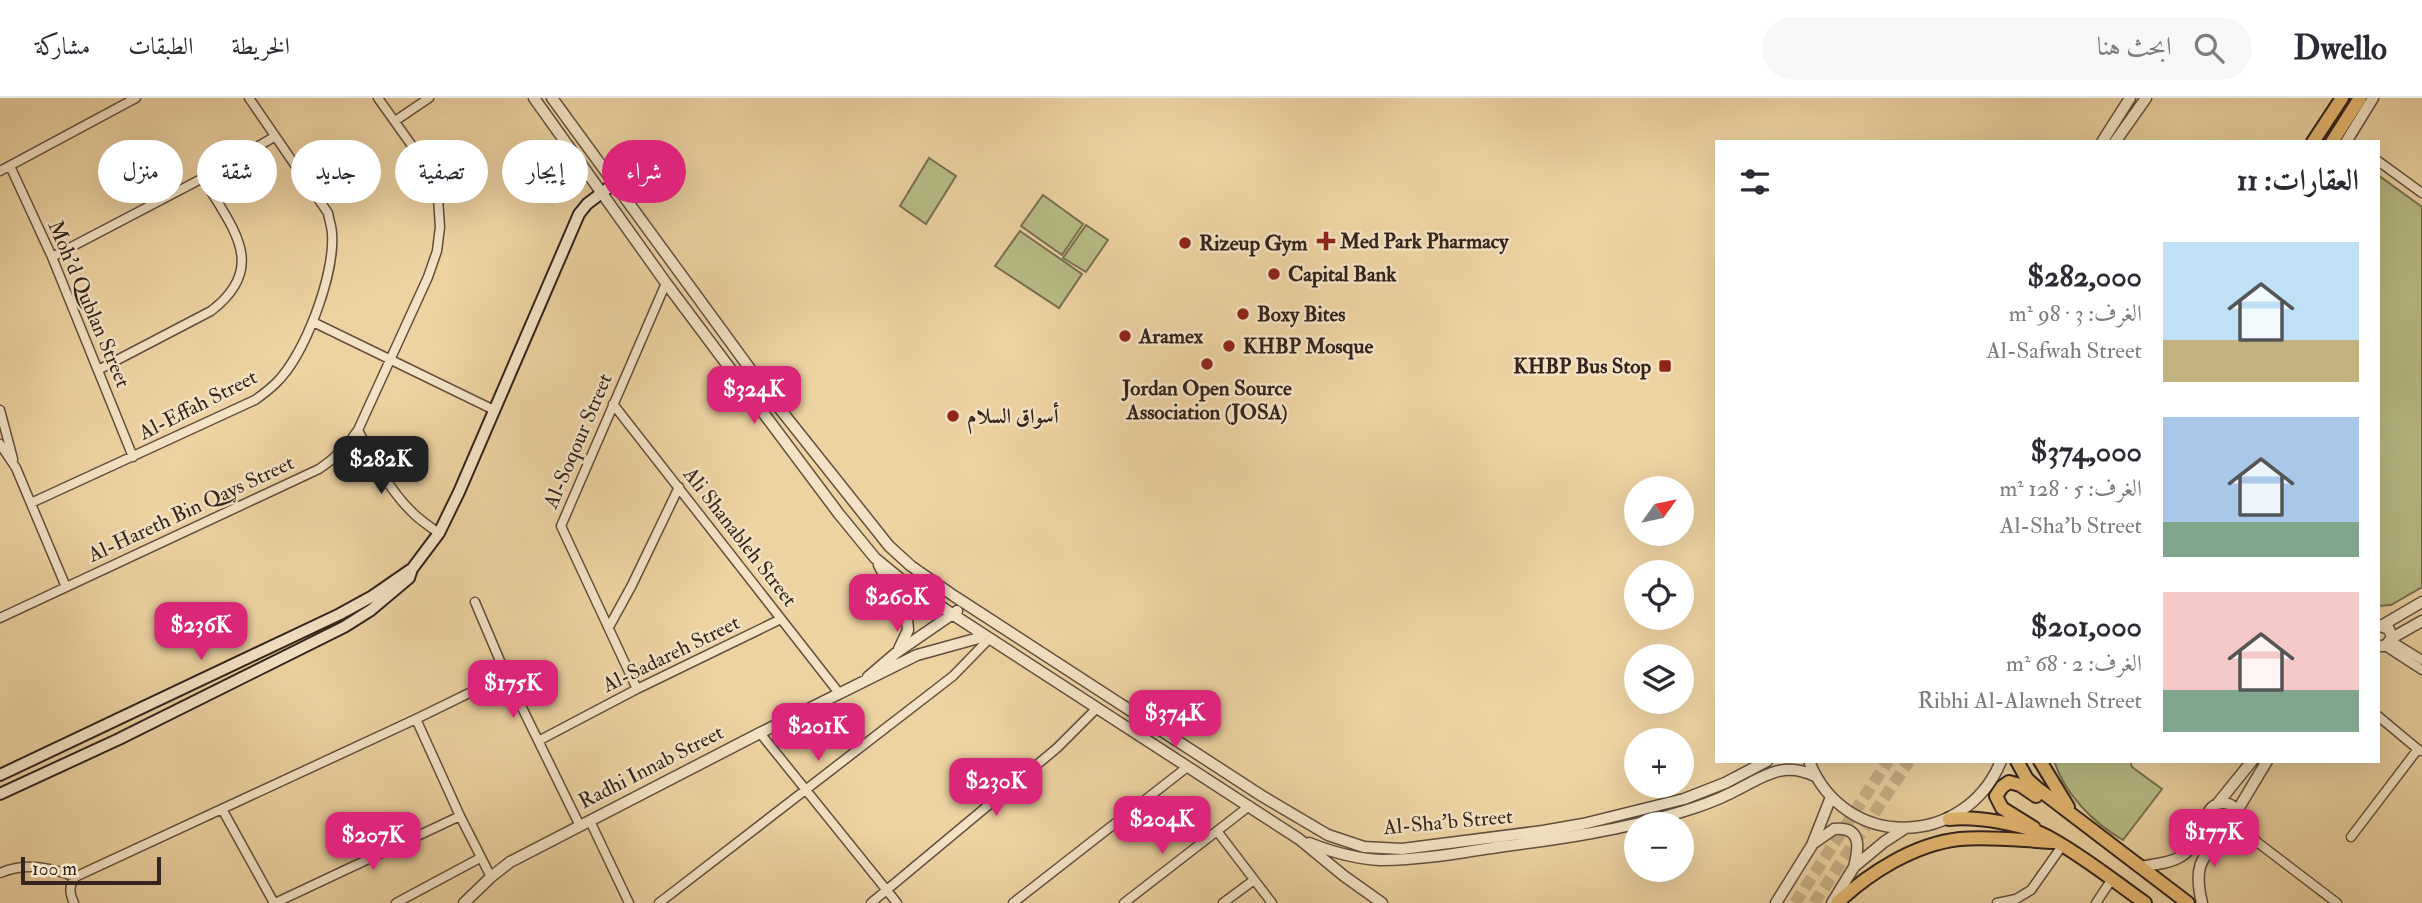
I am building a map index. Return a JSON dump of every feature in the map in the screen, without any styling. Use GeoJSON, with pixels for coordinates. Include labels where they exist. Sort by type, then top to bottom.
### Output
{"type":"FeatureCollection","features":[{"type":"Feature","properties":{"kind":"main road"},"geometry":{"type":"LineString","coordinates":[[2314,140],[2342,98]]}},
{"type":"Feature","properties":{"kind":"main road"},"geometry":{"type":"LineString","coordinates":[[2333,140],[2360,98]]}},
{"type":"Feature","properties":{"kind":"main road"},"geometry":{"type":"LineString","coordinates":[[0,775],[340,614],[372,597],[412,569],[439,533],[579,214],[602,192]]}},
{"type":"Feature","properties":{"kind":"main road"},"geometry":{"type":"LineString","coordinates":[[0,794],[119,740],[345,627],[392,594],[409,578],[412,569]]}},
{"type":"Feature","properties":{"kind":"main road"},"geometry":{"type":"LineString","coordinates":[[2018,763],[2027,779],[2188,903]]}},
{"type":"Feature","properties":{"kind":"main road"},"geometry":{"type":"LineString","coordinates":[[2041,763],[2059,796],[2077,819]]}},
{"type":"Feature","properties":{"kind":"main road"},"geometry":{"type":"LineString","coordinates":[[2107,843],[2020,785],[2009,782],[1996,796],[2002,808],[2145,903]]}},
{"type":"Feature","properties":{"kind":"main road"},"geometry":{"type":"LineString","coordinates":[[1949,819],[1981,818],[2056,842]]}},
{"type":"Feature","properties":{"kind":"main road"},"geometry":{"type":"LineString","coordinates":[[1834,903],[1888,865],[1945,841],[1977,838],[2056,842]]}},
{"type":"Feature","properties":{"kind":"street"},"geometry":{"type":"LineString","coordinates":[[0,171],[136,98]]}},
{"type":"Feature","properties":{"kind":"street","name":"Al-Effah Street"},"geometry":{"type":"LineString","coordinates":[[32,503],[255,400],[287,370],[313,322],[331,263],[332,232],[328,213],[248,98]]}},
{"type":"Feature","properties":{"kind":"street","name":"Al-Hareth Bin Qays Street"},"geometry":{"type":"LineString","coordinates":[[0,618],[319,469],[339,455],[358,430],[428,277],[437,251],[440,227],[438,198],[432,179],[378,98]]}},
{"type":"Feature","properties":{"kind":"street"},"geometry":{"type":"LineString","coordinates":[[395,121],[429,98]]}},
{"type":"Feature","properties":{"kind":"street","name":"Al-Sha'b Street"},"geometry":{"type":"LineString","coordinates":[[534,98],[602,192]]}},
{"type":"Feature","properties":{"kind":"street","name":"Al-Sha'b Street"},"geometry":{"type":"LineString","coordinates":[[552,98],[602,164]]}},
{"type":"Feature","properties":{"kind":"street"},"geometry":{"type":"LineString","coordinates":[[2103,140],[2130,98]]}},
{"type":"Feature","properties":{"kind":"street"},"geometry":{"type":"LineString","coordinates":[[2116,140],[2147,98]]}},
{"type":"Feature","properties":{"kind":"street"},"geometry":{"type":"LineString","coordinates":[[2350,140],[2374,98]]}},
{"type":"Feature","properties":{"kind":"street"},"geometry":{"type":"LineString","coordinates":[[270,140],[275,137]]}},
{"type":"Feature","properties":{"kind":"street"},"geometry":{"type":"LineString","coordinates":[[2380,162],[2422,192]]}},
{"type":"Feature","properties":{"kind":"street","name":"Moh’d Qublan Street"},"geometry":{"type":"LineString","coordinates":[[9,166],[52,257],[133,457]]}},
{"type":"Feature","properties":{"kind":"street"},"geometry":{"type":"LineString","coordinates":[[52,257],[197,181]]}},
{"type":"Feature","properties":{"kind":"street"},"geometry":{"type":"LineString","coordinates":[[98,370],[224,302],[238,282],[244,259],[239,242],[217,203]]}},
{"type":"Feature","properties":{"kind":"street","name":"Al-Sha'b Street"},"geometry":{"type":"LineString","coordinates":[[610,203],[666,283],[875,558],[903,581],[952,614],[1298,839],[1382,903]]}},
{"type":"Feature","properties":{"kind":"street","name":"Al-Sha'b Street"},"geometry":{"type":"LineString","coordinates":[[631,203],[772,399],[868,522],[911,566],[965,604],[1262,796],[1328,835],[1364,846],[1402,849],[1543,831],[1635,813],[1704,792],[1764,763]]}},
{"type":"Feature","properties":{"kind":"street","name":"Al-Soqour Street"},"geometry":{"type":"LineString","coordinates":[[636,689],[561,526],[666,283]]}},
{"type":"Feature","properties":{"kind":"street"},"geometry":{"type":"LineString","coordinates":[[313,322],[495,410]]}},
{"type":"Feature","properties":{"kind":"street","name":"Ali Shanableh Street"},"geometry":{"type":"LineString","coordinates":[[613,404],[839,693]]}},
{"type":"Feature","properties":{"kind":"street"},"geometry":{"type":"LineString","coordinates":[[0,410],[16,468]]}},
{"type":"Feature","properties":{"kind":"street"},"geometry":{"type":"LineString","coordinates":[[358,430],[381,472],[402,500],[413,513],[439,533]]}},
{"type":"Feature","properties":{"kind":"street"},"geometry":{"type":"LineString","coordinates":[[0,444],[16,468],[66,587]]}},
{"type":"Feature","properties":{"kind":"street"},"geometry":{"type":"LineString","coordinates":[[609,627],[679,487]]}},
{"type":"Feature","properties":{"kind":"street"},"geometry":{"type":"LineString","coordinates":[[875,558],[907,619],[908,630],[896,653]]}},
{"type":"Feature","properties":{"kind":"street"},"geometry":{"type":"LineString","coordinates":[[475,601],[506,675],[629,903]]}},
{"type":"Feature","properties":{"kind":"street"},"geometry":{"type":"LineString","coordinates":[[2380,626],[2422,602]]}},
{"type":"Feature","properties":{"kind":"street","name":"Radhi Innab Street"},"geometry":{"type":"LineString","coordinates":[[865,680],[896,653],[965,604]]}},
{"type":"Feature","properties":{"kind":"street","name":"Al-Sadareh Street"},"geometry":{"type":"LineString","coordinates":[[540,740],[636,689],[782,619]]}},
{"type":"Feature","properties":{"kind":"street"},"geometry":{"type":"LineString","coordinates":[[2384,644],[2422,621]]}},
{"type":"Feature","properties":{"kind":"street"},"geometry":{"type":"LineString","coordinates":[[2380,626],[2389,629],[2384,644]]}},
{"type":"Feature","properties":{"kind":"street"},"geometry":{"type":"LineString","coordinates":[[659,903],[953,676],[988,637]]}},
{"type":"Feature","properties":{"kind":"street","name":"Radhi Innab Street"},"geometry":{"type":"LineString","coordinates":[[464,903],[510,862],[760,733],[933,649],[988,637]]}},
{"type":"Feature","properties":{"kind":"street"},"geometry":{"type":"LineString","coordinates":[[2384,644],[2422,660]]}},
{"type":"Feature","properties":{"kind":"street"},"geometry":{"type":"LineString","coordinates":[[2384,644],[2422,670]]}},
{"type":"Feature","properties":{"kind":"street"},"geometry":{"type":"LineString","coordinates":[[74,903],[69,894],[69,886],[75,877],[506,675]]}},
{"type":"Feature","properties":{"kind":"street"},"geometry":{"type":"LineString","coordinates":[[871,903],[1057,748],[1097,708]]}},
{"type":"Feature","properties":{"kind":"street"},"geometry":{"type":"LineString","coordinates":[[2351,837],[2420,751],[2380,718]]}},
{"type":"Feature","properties":{"kind":"street"},"geometry":{"type":"LineString","coordinates":[[416,719],[491,877]]}},
{"type":"Feature","properties":{"kind":"street"},"geometry":{"type":"LineString","coordinates":[[1152,744],[1163,741],[1162,730]]}},
{"type":"Feature","properties":{"kind":"street"},"geometry":{"type":"LineString","coordinates":[[760,733],[897,903]]}},
{"type":"Feature","properties":{"kind":"street"},"geometry":{"type":"LineString","coordinates":[[1810,763],[1815,776],[1831,797],[1855,816],[1869,822],[1914,828]]}},
{"type":"Feature","properties":{"kind":"street"},"geometry":{"type":"LineString","coordinates":[[1854,867],[1903,829],[1949,819],[1966,809],[1992,780],[2000,763]]}},
{"type":"Feature","properties":{"kind":"street"},"geometry":{"type":"LineString","coordinates":[[2139,867],[2172,862],[2181,857],[2199,837],[2209,810],[2218,803],[2250,763]]}},
{"type":"Feature","properties":{"kind":"street"},"geometry":{"type":"LineString","coordinates":[[2202,903],[2198,868],[2203,856],[2235,830],[2238,815],[2266,763]]}},
{"type":"Feature","properties":{"kind":"street"},"geometry":{"type":"LineString","coordinates":[[1013,903],[1186,768]]}},
{"type":"Feature","properties":{"kind":"street","name":"Al-Sha'b Street"},"geometry":{"type":"LineString","coordinates":[[1298,839],[1338,854],[1380,860],[1472,851],[1578,835],[1663,817],[1717,800],[1783,769],[1803,770],[1815,776]]}},
{"type":"Feature","properties":{"kind":"street"},"geometry":{"type":"LineString","coordinates":[[1776,903],[1812,845],[1831,797]]}},
{"type":"Feature","properties":{"kind":"street"},"geometry":{"type":"LineString","coordinates":[[2218,803],[2228,804],[2257,842],[2337,903]]}},
{"type":"Feature","properties":{"kind":"street"},"geometry":{"type":"LineString","coordinates":[[1124,903],[1248,807]]}},
{"type":"Feature","properties":{"kind":"street"},"geometry":{"type":"LineString","coordinates":[[222,809],[274,903],[460,816]]}},
{"type":"Feature","properties":{"kind":"street"},"geometry":{"type":"LineString","coordinates":[[2207,821],[2212,831],[2257,842]]}},
{"type":"Feature","properties":{"kind":"street"},"geometry":{"type":"LineString","coordinates":[[1812,845],[1834,829],[1848,831],[1854,835],[1859,846],[1854,867],[1834,903]]}},
{"type":"Feature","properties":{"kind":"street"},"geometry":{"type":"LineString","coordinates":[[1217,831],[1272,903]]}},
{"type":"Feature","properties":{"kind":"street"},"geometry":{"type":"LineString","coordinates":[[1997,903],[2016,899],[2031,890],[2056,842]]}},
{"type":"Feature","properties":{"kind":"street"},"geometry":{"type":"LineString","coordinates":[[396,903],[480,858]]}},
{"type":"Feature","properties":{"kind":"street"},"geometry":{"type":"LineString","coordinates":[[0,873],[17,868],[38,867],[61,871],[75,877]]}},
{"type":"Feature","properties":{"kind":"street"},"geometry":{"type":"LineString","coordinates":[[2096,903],[2112,879]]}},
{"type":"Feature","properties":{"kind":"street"},"geometry":{"type":"LineString","coordinates":[[1223,903],[1254,880]]}},
{"type":"Feature","properties":{"kind":"green space"},"geometry":{"type":"Polygon","coordinates":[[[929,158],[956,176],[926,224],[900,206],[929,158]]]}},
{"type":"Feature","properties":{"kind":"green space"},"geometry":{"type":"Polygon","coordinates":[[[2380,176],[2422,207],[2422,587],[2391,605],[2380,606],[2380,176]]]}},
{"type":"Feature","properties":{"kind":"green space"},"geometry":{"type":"Polygon","coordinates":[[[1043,195],[1083,224],[1062,255],[1021,226],[1043,195]]]}},
{"type":"Feature","properties":{"kind":"green space"},"geometry":{"type":"Polygon","coordinates":[[[1086,225],[1108,240],[1086,272],[1063,258],[1086,225]]]}},
{"type":"Feature","properties":{"kind":"green space"},"geometry":{"type":"Polygon","coordinates":[[[1020,231],[1082,274],[1059,308],[995,266],[1020,231]]]}},
{"type":"Feature","properties":{"kind":"green space"},"geometry":{"type":"Polygon","coordinates":[[[2055,763],[2131,763],[2132,767],[2162,789],[2123,840],[2101,825],[2081,806],[2055,763]]]}},
{"type":"Feature","properties":{"kind":"tunnel"},"geometry":{"type":"LineString","coordinates":[[1795,903],[1887,763]]}},
{"type":"Feature","properties":{"kind":"tunnel"},"geometry":{"type":"LineString","coordinates":[[1814,903],[1908,763]]}},
{"type":"Feature","properties":{"kind":"place","name":"Med Park Pharmacy"},"geometry":{"type":"Point","coordinates":[1326,241]}},
{"type":"Feature","properties":{"kind":"place","name":"Rizeup Gym"},"geometry":{"type":"Point","coordinates":[1185,243]}},
{"type":"Feature","properties":{"kind":"place","name":"Capital Bank"},"geometry":{"type":"Point","coordinates":[1274,274]}},
{"type":"Feature","properties":{"kind":"place","name":"Boxy Bites"},"geometry":{"type":"Point","coordinates":[1243,314]}},
{"type":"Feature","properties":{"kind":"place","name":"Aramex"},"geometry":{"type":"Point","coordinates":[1125,336]}},
{"type":"Feature","properties":{"kind":"place","name":"KHBP Mosque"},"geometry":{"type":"Point","coordinates":[1229,346]}},
{"type":"Feature","properties":{"kind":"place","name":"Jordan Open Source Association (JOSA)"},"geometry":{"type":"Point","coordinates":[1207,364]}},
{"type":"Feature","properties":{"kind":"place","name":"KHBP Bus Stop"},"geometry":{"type":"Point","coordinates":[1665,366]}},
{"type":"Feature","properties":{"kind":"place","name":"أسواق السلام"},"geometry":{"type":"Point","coordinates":[953,416]}}]}
